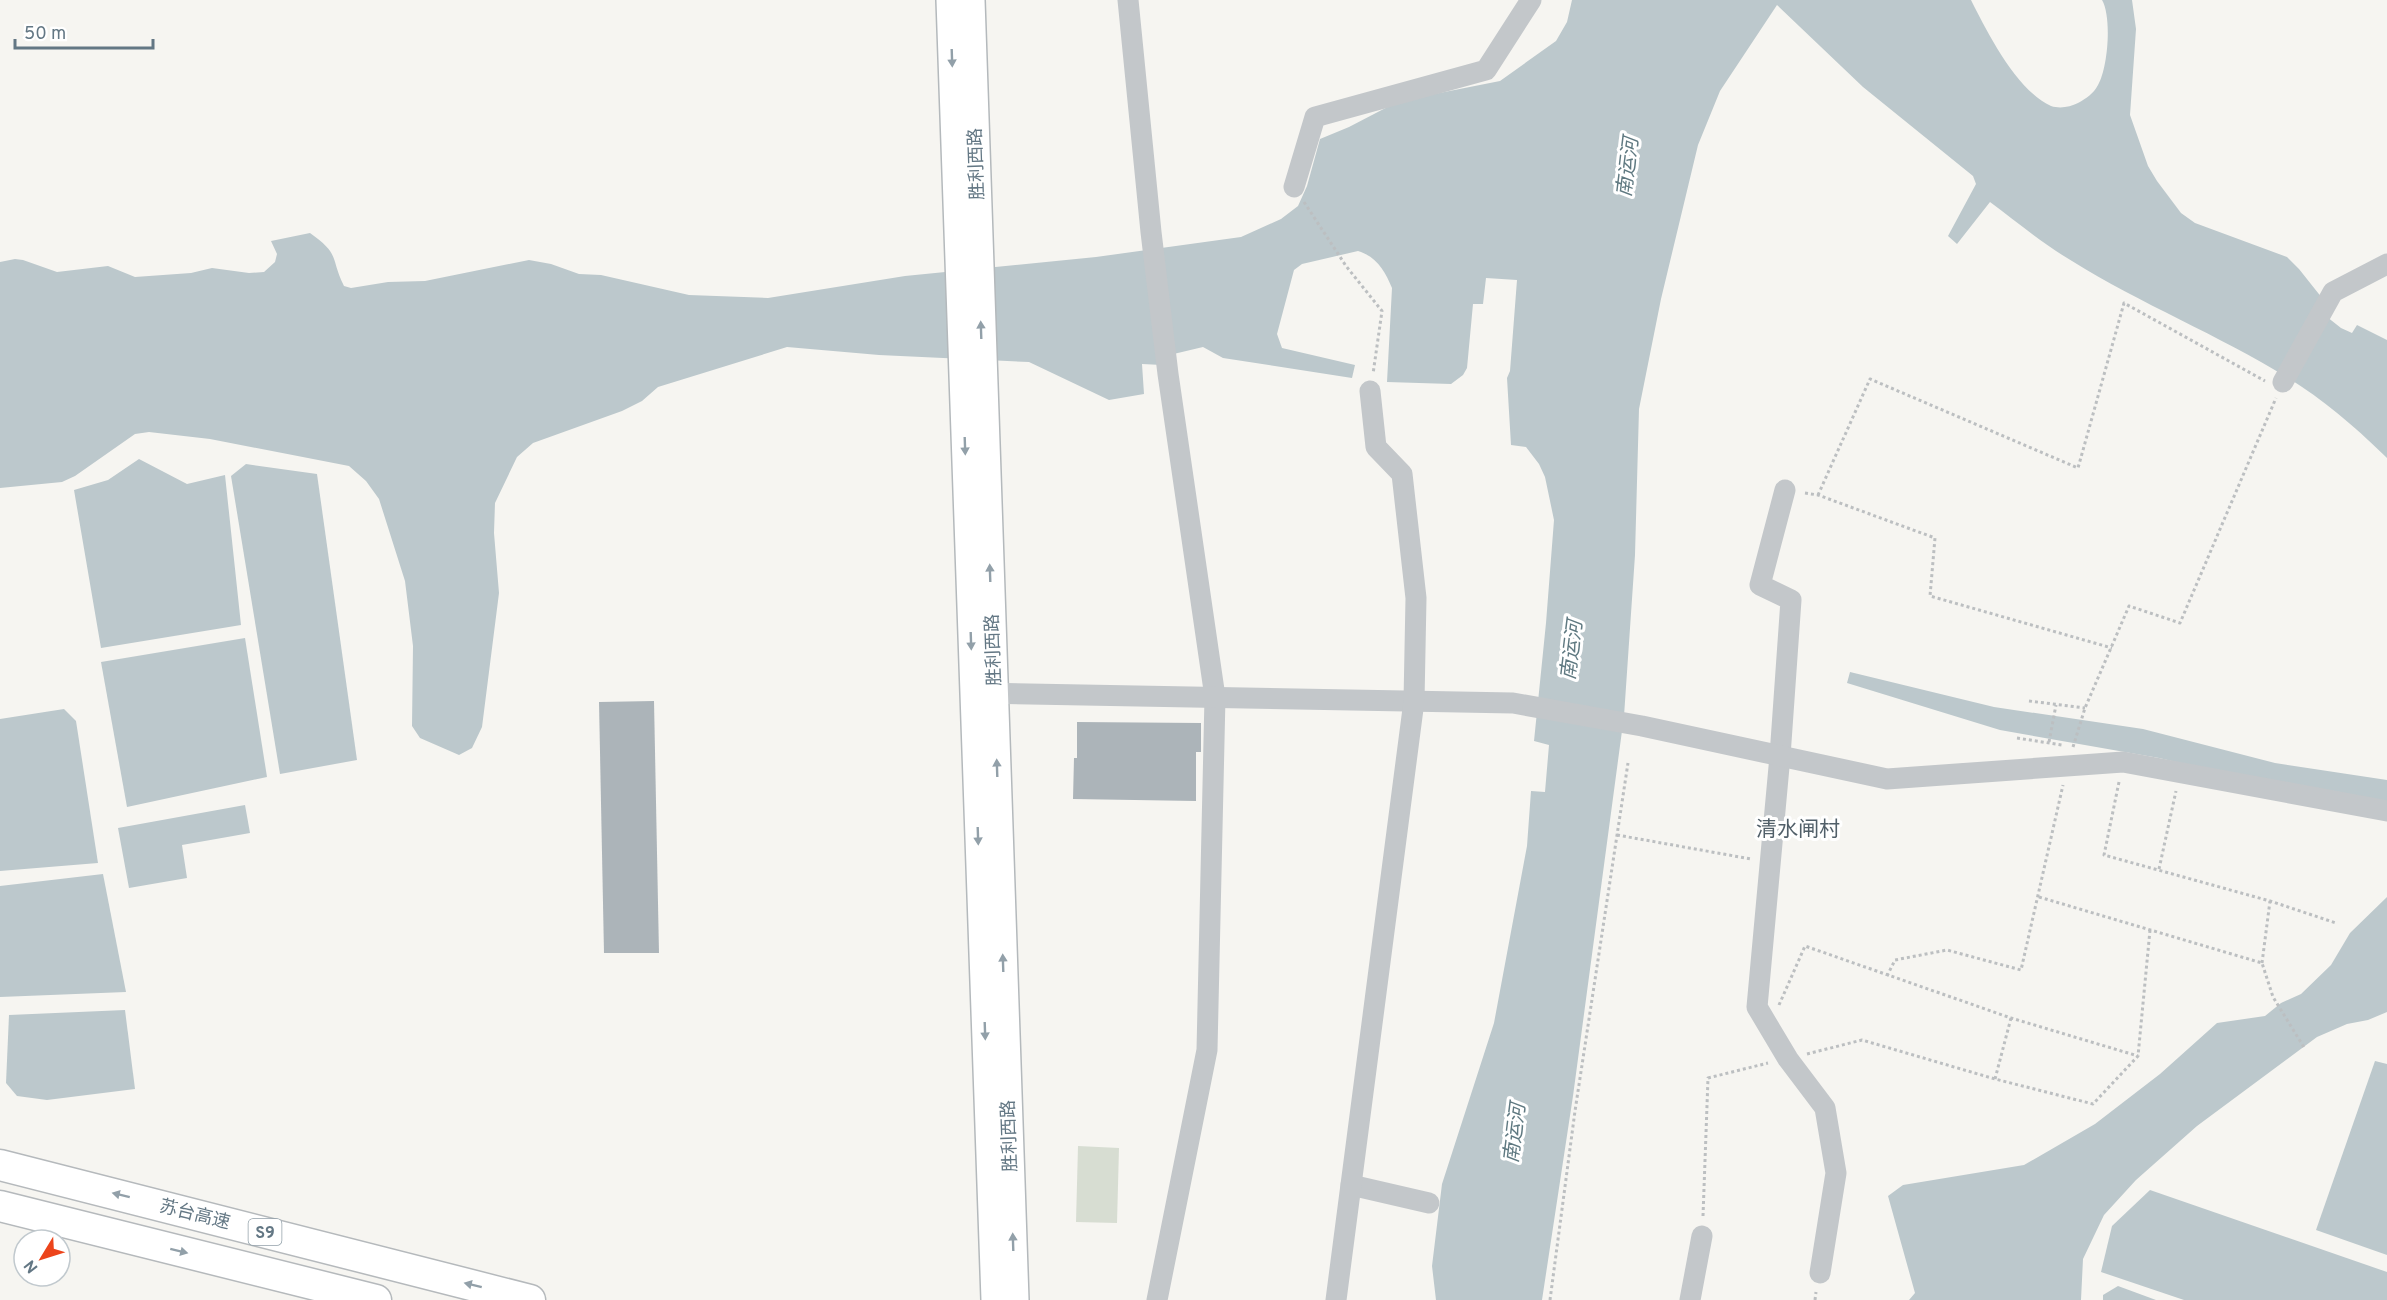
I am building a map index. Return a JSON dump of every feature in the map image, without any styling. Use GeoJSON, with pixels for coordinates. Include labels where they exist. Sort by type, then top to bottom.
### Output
{"type":"FeatureCollection","features":[{"type":"Feature","properties":{"kind":"highway","name":"苏台高速"},"geometry":{"type":"LineString","coordinates":[[0,1164],[530,1300]]}},
{"type":"Feature","properties":{"kind":"highway","name":"S9"},"geometry":{"type":"LineString","coordinates":[[0,1206],[376,1300]]}},
{"type":"Feature","properties":{"kind":"main road","name":"胜利西路"},"geometry":{"type":"LineString","coordinates":[[950,0],[968,260],[984,693],[1015,1300]]}},
{"type":"Feature","properties":{"kind":"main road","name":"胜利西路"},"geometry":{"type":"LineString","coordinates":[[968,260],[971,0]]}},
{"type":"Feature","properties":{"kind":"main road","name":"胜利西路"},"geometry":{"type":"LineString","coordinates":[[984,693],[995,1300]]}},
{"type":"Feature","properties":{"kind":"street"},"geometry":{"type":"LineString","coordinates":[[1128,0],[1151,232],[1168,374],[1215,697],[1207,1050],[1157,1300]]}},
{"type":"Feature","properties":{"kind":"street"},"geometry":{"type":"LineString","coordinates":[[1294,187],[1315,117],[1486,70],[1531,0]]}},
{"type":"Feature","properties":{"kind":"street"},"geometry":{"type":"LineString","coordinates":[[2281,386],[2333,292],[2387,264]]}},
{"type":"Feature","properties":{"kind":"street"},"geometry":{"type":"LineString","coordinates":[[1336,1300],[1414,701],[1416,598],[1402,474],[1376,447],[1370,390]]}},
{"type":"Feature","properties":{"kind":"street"},"geometry":{"type":"LineString","coordinates":[[1785,490],[1760,585],[1791,600],[1758,1007],[1788,1059],[1825,1108],[1836,1173],[1820,1273]]}},
{"type":"Feature","properties":{"kind":"street"},"geometry":{"type":"LineString","coordinates":[[984,693],[1513,703],[1642,726],[1887,779],[2123,762],[2386,811]]}},
{"type":"Feature","properties":{"kind":"street"},"geometry":{"type":"LineString","coordinates":[[1351,1185],[1429,1203]]}},
{"type":"Feature","properties":{"kind":"street"},"geometry":{"type":"LineString","coordinates":[[1690,1300],[1702,1236]]}},
{"type":"Feature","properties":{"kind":"path"},"geometry":{"type":"LineString","coordinates":[[1294,187],[1346,266],[1382,311],[1370,390]]}},
{"type":"Feature","properties":{"kind":"path"},"geometry":{"type":"LineString","coordinates":[[1818,495],[1870,379],[2078,468],[2124,303],[2281,386],[2180,623],[2129,606],[2085,708],[2073,748],[2017,738]]}},
{"type":"Feature","properties":{"kind":"path"},"geometry":{"type":"LineString","coordinates":[[1785,490],[1818,495],[1935,538],[1930,596],[2112,648]]}},
{"type":"Feature","properties":{"kind":"path"},"geometry":{"type":"LineString","coordinates":[[2029,701],[2085,708]]}},
{"type":"Feature","properties":{"kind":"path"},"geometry":{"type":"LineString","coordinates":[[2049,742],[2056,705]]}},
{"type":"Feature","properties":{"kind":"path"},"geometry":{"type":"LineString","coordinates":[[2123,762],[2104,855],[2270,901],[2336,923]]}},
{"type":"Feature","properties":{"kind":"path"},"geometry":{"type":"LineString","coordinates":[[1550,1300],[1577,1100],[1628,763]]}},
{"type":"Feature","properties":{"kind":"path"},"geometry":{"type":"LineString","coordinates":[[1887,976],[1895,960],[1947,950],[2021,970],[2067,766]]}},
{"type":"Feature","properties":{"kind":"path"},"geometry":{"type":"LineString","coordinates":[[2159,869],[2180,773]]}},
{"type":"Feature","properties":{"kind":"path"},"geometry":{"type":"LineString","coordinates":[[1617,835],[1770,862]]}},
{"type":"Feature","properties":{"kind":"path"},"geometry":{"type":"LineString","coordinates":[[2039,897],[2262,963]]}},
{"type":"Feature","properties":{"kind":"path"},"geometry":{"type":"LineString","coordinates":[[2270,901],[2262,963],[2273,997],[2305,1049]]}},
{"type":"Feature","properties":{"kind":"path"},"geometry":{"type":"LineString","coordinates":[[1702,1236],[1708,1078],[1862,1040],[1995,1079],[2093,1104],[2138,1056],[2150,930]]}},
{"type":"Feature","properties":{"kind":"path"},"geometry":{"type":"LineString","coordinates":[[1769,1026],[1805,946],[2011,1018],[2138,1056]]}},
{"type":"Feature","properties":{"kind":"path"},"geometry":{"type":"LineString","coordinates":[[1995,1079],[2011,1018]]}},
{"type":"Feature","properties":{"kind":"shaded area"},"geometry":{"type":"Polygon","coordinates":[[[1078,1146],[1119,1148],[1117,1223],[1076,1222],[1078,1146]]]}},
{"type":"Feature","properties":{"kind":"water","name":"南运河"},"geometry":{"type":"Polygon","coordinates":[[[1572,0],[1971,0],[1994,44],[2026,88],[2051,106],[2061,107],[2075,104],[2087,97],[2096,88],[2101,77],[2108,42],[2107,18],[2102,0],[2132,0],[2136,29],[2130,115],[2148,166],[2181,213],[2195,223],[2287,257],[2326,303],[2322,313],[2341,328],[2352,333],[2357,325],[2387,340],[2387,458],[2343,418],[2296,383],[2269,366],[2099,277],[2051,247],[1990,202],[1957,244],[1948,236],[1976,184],[1973,176],[1863,87],[1777,5],[1720,91],[1698,145],[1661,299],[1639,409],[1635,555],[1624,716],[1573,1096],[1542,1300],[1436,1300],[1432,1266],[1442,1184],[1494,1023],[1527,846],[1531,791],[1545,792],[1549,745],[1534,741],[1554,520],[1545,477],[1539,464],[1526,447],[1511,445],[1507,378],[1510,371],[1517,280],[1486,278],[1483,304],[1473,304],[1467,368],[1463,375],[1451,384],[1387,382],[1392,288],[1380,265],[1358,251],[1302,264],[1294,270],[1277,334],[1282,348],[1355,365],[1352,378],[1223,358],[1203,347],[1161,357],[1162,365],[1142,364],[1144,394],[1109,400],[1029,362],[879,355],[787,347],[658,387],[642,401],[622,411],[533,443],[517,457],[495,503],[494,533],[499,593],[482,727],[472,748],[459,755],[420,738],[412,726],[413,646],[405,581],[379,499],[366,481],[349,466],[210,439],[149,432],[135,434],[75,476],[62,482],[0,488],[0,262],[23,260],[57,272],[108,266],[135,277],[191,273],[212,268],[249,273],[264,272],[275,262],[277,254],[271,241],[310,233],[331,252],[344,286],[351,288],[388,282],[425,281],[529,260],[551,264],[579,274],[601,275],[689,295],[768,298],[905,276],[1096,257],[1241,237],[1281,219],[1298,206],[1307,186],[1320,139],[1399,101],[1500,81],[1556,41],[1567,22],[1572,0]]]}},
{"type":"Feature","properties":{"kind":"water"},"geometry":{"type":"Polygon","coordinates":[[[139,459],[187,484],[225,475],[241,625],[101,648],[74,490],[108,480],[139,459]]]}},
{"type":"Feature","properties":{"kind":"water"},"geometry":{"type":"Polygon","coordinates":[[[246,464],[317,474],[357,760],[280,774],[231,476],[246,464]]]}},
{"type":"Feature","properties":{"kind":"water"},"geometry":{"type":"Polygon","coordinates":[[[245,638],[267,777],[127,807],[101,662],[245,638]]]}},
{"type":"Feature","properties":{"kind":"water"},"geometry":{"type":"Polygon","coordinates":[[[1850,672],[1994,707],[2143,729],[2275,763],[2387,780],[2387,811],[2159,758],[2000,730],[1847,683],[1850,672]]]}},
{"type":"Feature","properties":{"kind":"water"},"geometry":{"type":"Polygon","coordinates":[[[64,709],[76,721],[98,863],[0,871],[0,719],[64,709]]]}},
{"type":"Feature","properties":{"kind":"water"},"geometry":{"type":"Polygon","coordinates":[[[245,805],[250,833],[182,845],[187,878],[129,888],[118,828],[245,805]]]}},
{"type":"Feature","properties":{"kind":"water"},"geometry":{"type":"Polygon","coordinates":[[[103,874],[126,992],[0,997],[0,886],[103,874]]]}},
{"type":"Feature","properties":{"kind":"water"},"geometry":{"type":"Polygon","coordinates":[[[2387,897],[2387,1012],[2368,1020],[2347,1024],[2317,1037],[2197,1126],[2136,1180],[2104,1215],[2083,1259],[2081,1300],[1909,1300],[1915,1293],[1888,1196],[1903,1185],[2024,1165],[2095,1124],[2160,1074],[2217,1023],[2265,1016],[2281,1003],[2301,994],[2331,965],[2350,933],[2387,897]]]}},
{"type":"Feature","properties":{"kind":"water"},"geometry":{"type":"Polygon","coordinates":[[[125,1010],[135,1089],[47,1100],[17,1096],[6,1083],[9,1015],[125,1010]]]}},
{"type":"Feature","properties":{"kind":"water"},"geometry":{"type":"Polygon","coordinates":[[[2375,1061],[2387,1064],[2387,1255],[2316,1230],[2375,1061]]]}},
{"type":"Feature","properties":{"kind":"water"},"geometry":{"type":"Polygon","coordinates":[[[2150,1190],[2387,1272],[2387,1300],[2184,1300],[2101,1272],[2112,1226],[2150,1190]]]}},
{"type":"Feature","properties":{"kind":"water"},"geometry":{"type":"Polygon","coordinates":[[[2118,1286],[2156,1300],[2103,1300],[2103,1295],[2118,1286]]]}},
{"type":"Feature","properties":{"kind":"building"},"geometry":{"type":"Polygon","coordinates":[[[654,701],[659,953],[604,953],[599,702],[654,701]]]}},
{"type":"Feature","properties":{"kind":"building"},"geometry":{"type":"Polygon","coordinates":[[[1077,722],[1201,723],[1201,752],[1196,752],[1196,801],[1073,799],[1074,758],[1077,758],[1077,722]]]}},
{"type":"Feature","properties":{"kind":"district","name":"清水闸村"},"geometry":{"type":"Point","coordinates":[1798,829]}}]}
